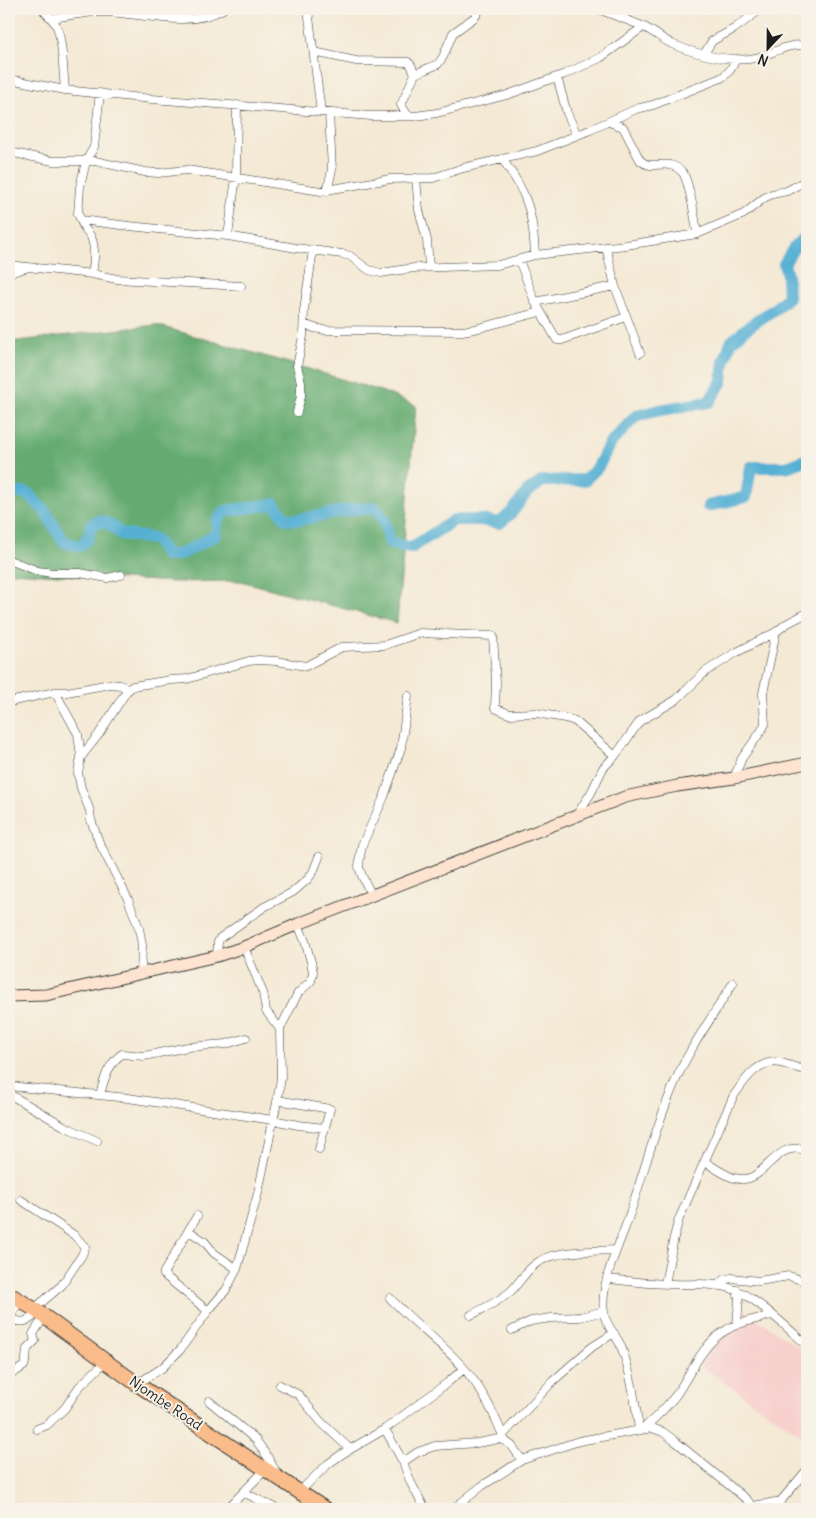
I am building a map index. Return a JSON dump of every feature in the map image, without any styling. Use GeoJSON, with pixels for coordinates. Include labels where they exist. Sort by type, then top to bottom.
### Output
{"type":"FeatureCollection","features":[{"type":"Feature","properties":{"kind":"highway","name":"Njombe Road"},"geometry":{"type":"LineString","coordinates":[[9,1294],[33,1309],[137,1384],[325,1509]]}},
{"type":"Feature","properties":{"kind":"main road"},"geometry":{"type":"LineString","coordinates":[[9,996],[46,995],[217,956],[244,948],[298,924],[625,797],[807,763]]}},
{"type":"Feature","properties":{"kind":"street"},"geometry":{"type":"LineString","coordinates":[[44,9],[57,27],[60,39],[64,90]]}},
{"type":"Feature","properties":{"kind":"street"},"geometry":{"type":"LineString","coordinates":[[52,18],[104,12],[181,19],[201,18],[223,9]]}},
{"type":"Feature","properties":{"kind":"street"},"geometry":{"type":"LineString","coordinates":[[308,9],[325,112],[332,170],[326,190]]}},
{"type":"Feature","properties":{"kind":"street"},"geometry":{"type":"LineString","coordinates":[[408,116],[401,105],[415,74],[434,66],[440,61],[453,33],[475,17],[480,9]]}},
{"type":"Feature","properties":{"kind":"street"},"geometry":{"type":"LineString","coordinates":[[599,9],[643,27],[671,43],[688,50],[736,60],[758,57],[792,46],[807,46]]}},
{"type":"Feature","properties":{"kind":"street"},"geometry":{"type":"LineString","coordinates":[[704,54],[712,41],[734,29],[761,9]]}},
{"type":"Feature","properties":{"kind":"street"},"geometry":{"type":"LineString","coordinates":[[9,79],[64,90],[371,116],[408,116],[437,113],[507,95],[557,77],[600,58],[643,27]]}},
{"type":"Feature","properties":{"kind":"street"},"geometry":{"type":"LineString","coordinates":[[314,52],[356,61],[408,62],[415,74]]}},
{"type":"Feature","properties":{"kind":"street"},"geometry":{"type":"LineString","coordinates":[[9,152],[53,161],[86,161],[112,164],[145,172],[158,173],[187,170],[312,191],[390,180],[440,176],[463,168],[537,151],[636,109],[653,105],[726,76],[736,60]]}},
{"type":"Feature","properties":{"kind":"street"},"geometry":{"type":"LineString","coordinates":[[557,77],[567,113],[577,135]]}},
{"type":"Feature","properties":{"kind":"street"},"geometry":{"type":"LineString","coordinates":[[92,274],[94,258],[92,240],[78,216],[79,196],[86,161],[95,142],[100,93]]}},
{"type":"Feature","properties":{"kind":"street"},"geometry":{"type":"LineString","coordinates":[[228,236],[236,177],[237,105]]}},
{"type":"Feature","properties":{"kind":"street"},"geometry":{"type":"LineString","coordinates":[[609,122],[623,128],[643,163],[669,165],[677,168],[684,174],[696,220],[697,234]]}},
{"type":"Feature","properties":{"kind":"street"},"geometry":{"type":"LineString","coordinates":[[502,159],[520,185],[528,206],[532,218],[535,256]]}},
{"type":"Feature","properties":{"kind":"street"},"geometry":{"type":"LineString","coordinates":[[416,178],[419,210],[427,240],[429,268]]}},
{"type":"Feature","properties":{"kind":"street"},"geometry":{"type":"LineString","coordinates":[[81,220],[228,236],[347,255],[369,270],[376,272],[491,266],[535,256],[697,234],[744,214],[772,194],[787,191],[807,180]]}},
{"type":"Feature","properties":{"kind":"street"},"geometry":{"type":"LineString","coordinates":[[606,247],[615,286],[640,353]]}},
{"type":"Feature","properties":{"kind":"street"},"geometry":{"type":"LineString","coordinates":[[297,412],[301,382],[297,366],[303,336],[304,310],[313,250]]}},
{"type":"Feature","properties":{"kind":"street"},"geometry":{"type":"LineString","coordinates":[[519,260],[540,312],[555,338],[560,340],[626,317]]}},
{"type":"Feature","properties":{"kind":"street"},"geometry":{"type":"LineString","coordinates":[[9,265],[92,274],[118,279],[241,286]]}},
{"type":"Feature","properties":{"kind":"street"},"geometry":{"type":"LineString","coordinates":[[9,273],[30,267]]}},
{"type":"Feature","properties":{"kind":"street"},"geometry":{"type":"LineString","coordinates":[[536,302],[615,286]]}},
{"type":"Feature","properties":{"kind":"street"},"geometry":{"type":"LineString","coordinates":[[304,324],[325,330],[470,331],[540,312]]}},
{"type":"Feature","properties":{"kind":"street"},"geometry":{"type":"LineString","coordinates":[[9,560],[52,574],[80,573],[107,578],[121,575]]}},
{"type":"Feature","properties":{"kind":"street"},"geometry":{"type":"LineString","coordinates":[[576,817],[591,793],[603,768],[615,756],[640,721],[676,700],[704,672],[807,613]]}},
{"type":"Feature","properties":{"kind":"street"},"geometry":{"type":"LineString","coordinates":[[734,778],[742,758],[765,724],[762,693],[776,632]]}},
{"type":"Feature","properties":{"kind":"street"},"geometry":{"type":"LineString","coordinates":[[81,757],[99,734],[119,701],[129,689],[138,685],[171,680],[188,680],[258,660],[306,666],[342,648],[385,645],[420,633],[493,636],[496,682],[495,708],[509,714],[536,713],[575,721],[615,756]]}},
{"type":"Feature","properties":{"kind":"street"},"geometry":{"type":"LineString","coordinates":[[9,702],[55,692],[67,692],[110,684],[120,685],[129,689]]}},
{"type":"Feature","properties":{"kind":"street"},"geometry":{"type":"LineString","coordinates":[[55,692],[78,734],[81,757],[78,773],[91,820],[99,842],[128,899],[139,928],[142,945],[141,974]]}},
{"type":"Feature","properties":{"kind":"street"},"geometry":{"type":"LineString","coordinates":[[372,896],[359,868],[362,845],[384,798],[401,748],[408,696]]}},
{"type":"Feature","properties":{"kind":"street"},"geometry":{"type":"LineString","coordinates":[[217,956],[220,938],[248,917],[293,892],[308,879],[319,857]]}},
{"type":"Feature","properties":{"kind":"street"},"geometry":{"type":"LineString","coordinates":[[137,1384],[162,1368],[174,1356],[226,1290],[237,1269],[258,1193],[277,1102],[281,1078],[280,1029],[298,993],[311,982],[311,962],[306,942],[298,924]]}},
{"type":"Feature","properties":{"kind":"street"},"geometry":{"type":"LineString","coordinates":[[244,948],[263,993],[266,1011],[280,1029]]}},
{"type":"Feature","properties":{"kind":"street"},"geometry":{"type":"LineString","coordinates":[[641,1429],[619,1343],[607,1322],[604,1311],[604,1298],[608,1278],[674,1082],[686,1058],[733,984]]}},
{"type":"Feature","properties":{"kind":"street"},"geometry":{"type":"LineString","coordinates":[[100,1095],[108,1070],[115,1059],[122,1054],[144,1056],[188,1047],[226,1044],[246,1038]]}},
{"type":"Feature","properties":{"kind":"street"},"geometry":{"type":"LineString","coordinates":[[666,1284],[679,1219],[733,1097],[746,1079],[758,1067],[768,1062],[807,1070]]}},
{"type":"Feature","properties":{"kind":"street"},"geometry":{"type":"LineString","coordinates":[[9,1086],[100,1095],[325,1128]]}},
{"type":"Feature","properties":{"kind":"street"},"geometry":{"type":"LineString","coordinates":[[9,1094],[64,1126],[96,1141]]}},
{"type":"Feature","properties":{"kind":"street"},"geometry":{"type":"LineString","coordinates":[[277,1102],[283,1101],[330,1109],[319,1149]]}},
{"type":"Feature","properties":{"kind":"street"},"geometry":{"type":"LineString","coordinates":[[705,1162],[729,1175],[745,1179],[752,1176],[786,1150],[796,1147],[807,1151]]}},
{"type":"Feature","properties":{"kind":"street"},"geometry":{"type":"LineString","coordinates":[[9,1327],[14,1320],[12,1311],[33,1309],[62,1285],[85,1248],[74,1235],[21,1200]]}},
{"type":"Feature","properties":{"kind":"street"},"geometry":{"type":"LineString","coordinates":[[197,1216],[164,1275],[208,1311]]}},
{"type":"Feature","properties":{"kind":"street"},"geometry":{"type":"LineString","coordinates":[[189,1231],[204,1241],[214,1253],[237,1269]]}},
{"type":"Feature","properties":{"kind":"street"},"geometry":{"type":"LineString","coordinates":[[471,1315],[509,1293],[524,1275],[541,1260],[578,1252],[616,1250]]}},
{"type":"Feature","properties":{"kind":"street"},"geometry":{"type":"LineString","coordinates":[[717,1286],[722,1280],[731,1278],[759,1281],[789,1276],[807,1282]]}},
{"type":"Feature","properties":{"kind":"street"},"geometry":{"type":"LineString","coordinates":[[608,1278],[646,1284],[729,1287],[746,1295],[807,1345]]}},
{"type":"Feature","properties":{"kind":"street"},"geometry":{"type":"LineString","coordinates":[[737,1290],[739,1299],[737,1325]]}},
{"type":"Feature","properties":{"kind":"street"},"geometry":{"type":"LineString","coordinates":[[390,1298],[405,1315],[464,1369],[488,1403],[504,1438],[522,1460]]}},
{"type":"Feature","properties":{"kind":"street"},"geometry":{"type":"LineString","coordinates":[[14,1320],[21,1322],[30,1320],[34,1316],[33,1309]]}},
{"type":"Feature","properties":{"kind":"street"},"geometry":{"type":"LineString","coordinates":[[9,1374],[24,1366],[27,1349],[35,1341],[33,1334],[33,1309]]}},
{"type":"Feature","properties":{"kind":"street"},"geometry":{"type":"LineString","coordinates":[[512,1330],[531,1321],[580,1317],[604,1311]]}},
{"type":"Feature","properties":{"kind":"street"},"geometry":{"type":"LineString","coordinates":[[641,1429],[663,1412],[704,1351],[713,1341],[727,1329],[772,1315]]}},
{"type":"Feature","properties":{"kind":"street"},"geometry":{"type":"LineString","coordinates":[[403,1462],[418,1452],[435,1446],[478,1443],[504,1438],[553,1381],[592,1347],[614,1333]]}},
{"type":"Feature","properties":{"kind":"street"},"geometry":{"type":"LineString","coordinates":[[37,1429],[47,1425],[65,1408],[79,1387],[105,1362]]}},
{"type":"Feature","properties":{"kind":"street"},"geometry":{"type":"LineString","coordinates":[[299,1492],[328,1464],[350,1449],[385,1430],[464,1369]]}},
{"type":"Feature","properties":{"kind":"street"},"geometry":{"type":"LineString","coordinates":[[280,1386],[299,1395],[321,1422],[350,1449]]}},
{"type":"Feature","properties":{"kind":"street"},"geometry":{"type":"LineString","coordinates":[[209,1400],[256,1440],[279,1478]]}},
{"type":"Feature","properties":{"kind":"street"},"geometry":{"type":"LineString","coordinates":[[453,1509],[482,1486],[522,1460],[579,1441],[652,1428],[669,1436],[754,1508],[781,1501]]}},
{"type":"Feature","properties":{"kind":"street"},"geometry":{"type":"LineString","coordinates":[[385,1430],[403,1462],[425,1509]]}},
{"type":"Feature","properties":{"kind":"street"},"geometry":{"type":"LineString","coordinates":[[227,1509],[265,1470]]}},
{"type":"Feature","properties":{"kind":"street"},"geometry":{"type":"LineString","coordinates":[[774,1509],[807,1470]]}},
{"type":"Feature","properties":{"kind":"street"},"geometry":{"type":"LineString","coordinates":[[243,1492],[277,1509]]}},
{"type":"Feature","properties":{"kind":"shaded area"},"geometry":{"type":"Polygon","coordinates":[[[740,1307],[807,1353],[807,1439],[700,1366],[740,1307]]]}},
{"type":"Feature","properties":{"kind":"green space"},"geometry":{"type":"Polygon","coordinates":[[[156,325],[384,392],[416,406],[397,623],[241,581],[173,582],[9,572],[9,342],[156,325]]]}},
{"type":"Feature","properties":{"kind":"waterway"},"geometry":{"type":"LineString","coordinates":[[9,493],[27,493],[44,510],[64,542],[80,546],[88,538],[91,525],[99,521],[109,524],[121,534],[155,539],[167,556],[181,554],[216,535],[217,521],[225,511],[274,504],[286,519],[298,520],[353,509],[376,508],[385,522],[390,543],[411,548],[454,520],[481,520],[500,523],[513,511],[527,492],[543,481],[585,480],[598,467],[609,445],[636,416],[709,402],[722,381],[724,362],[731,342],[788,297],[787,275],[784,264],[793,249],[807,235]]}},
{"type":"Feature","properties":{"kind":"waterway"},"geometry":{"type":"LineString","coordinates":[[708,506],[746,497],[751,467],[787,467],[807,459]]}}]}
